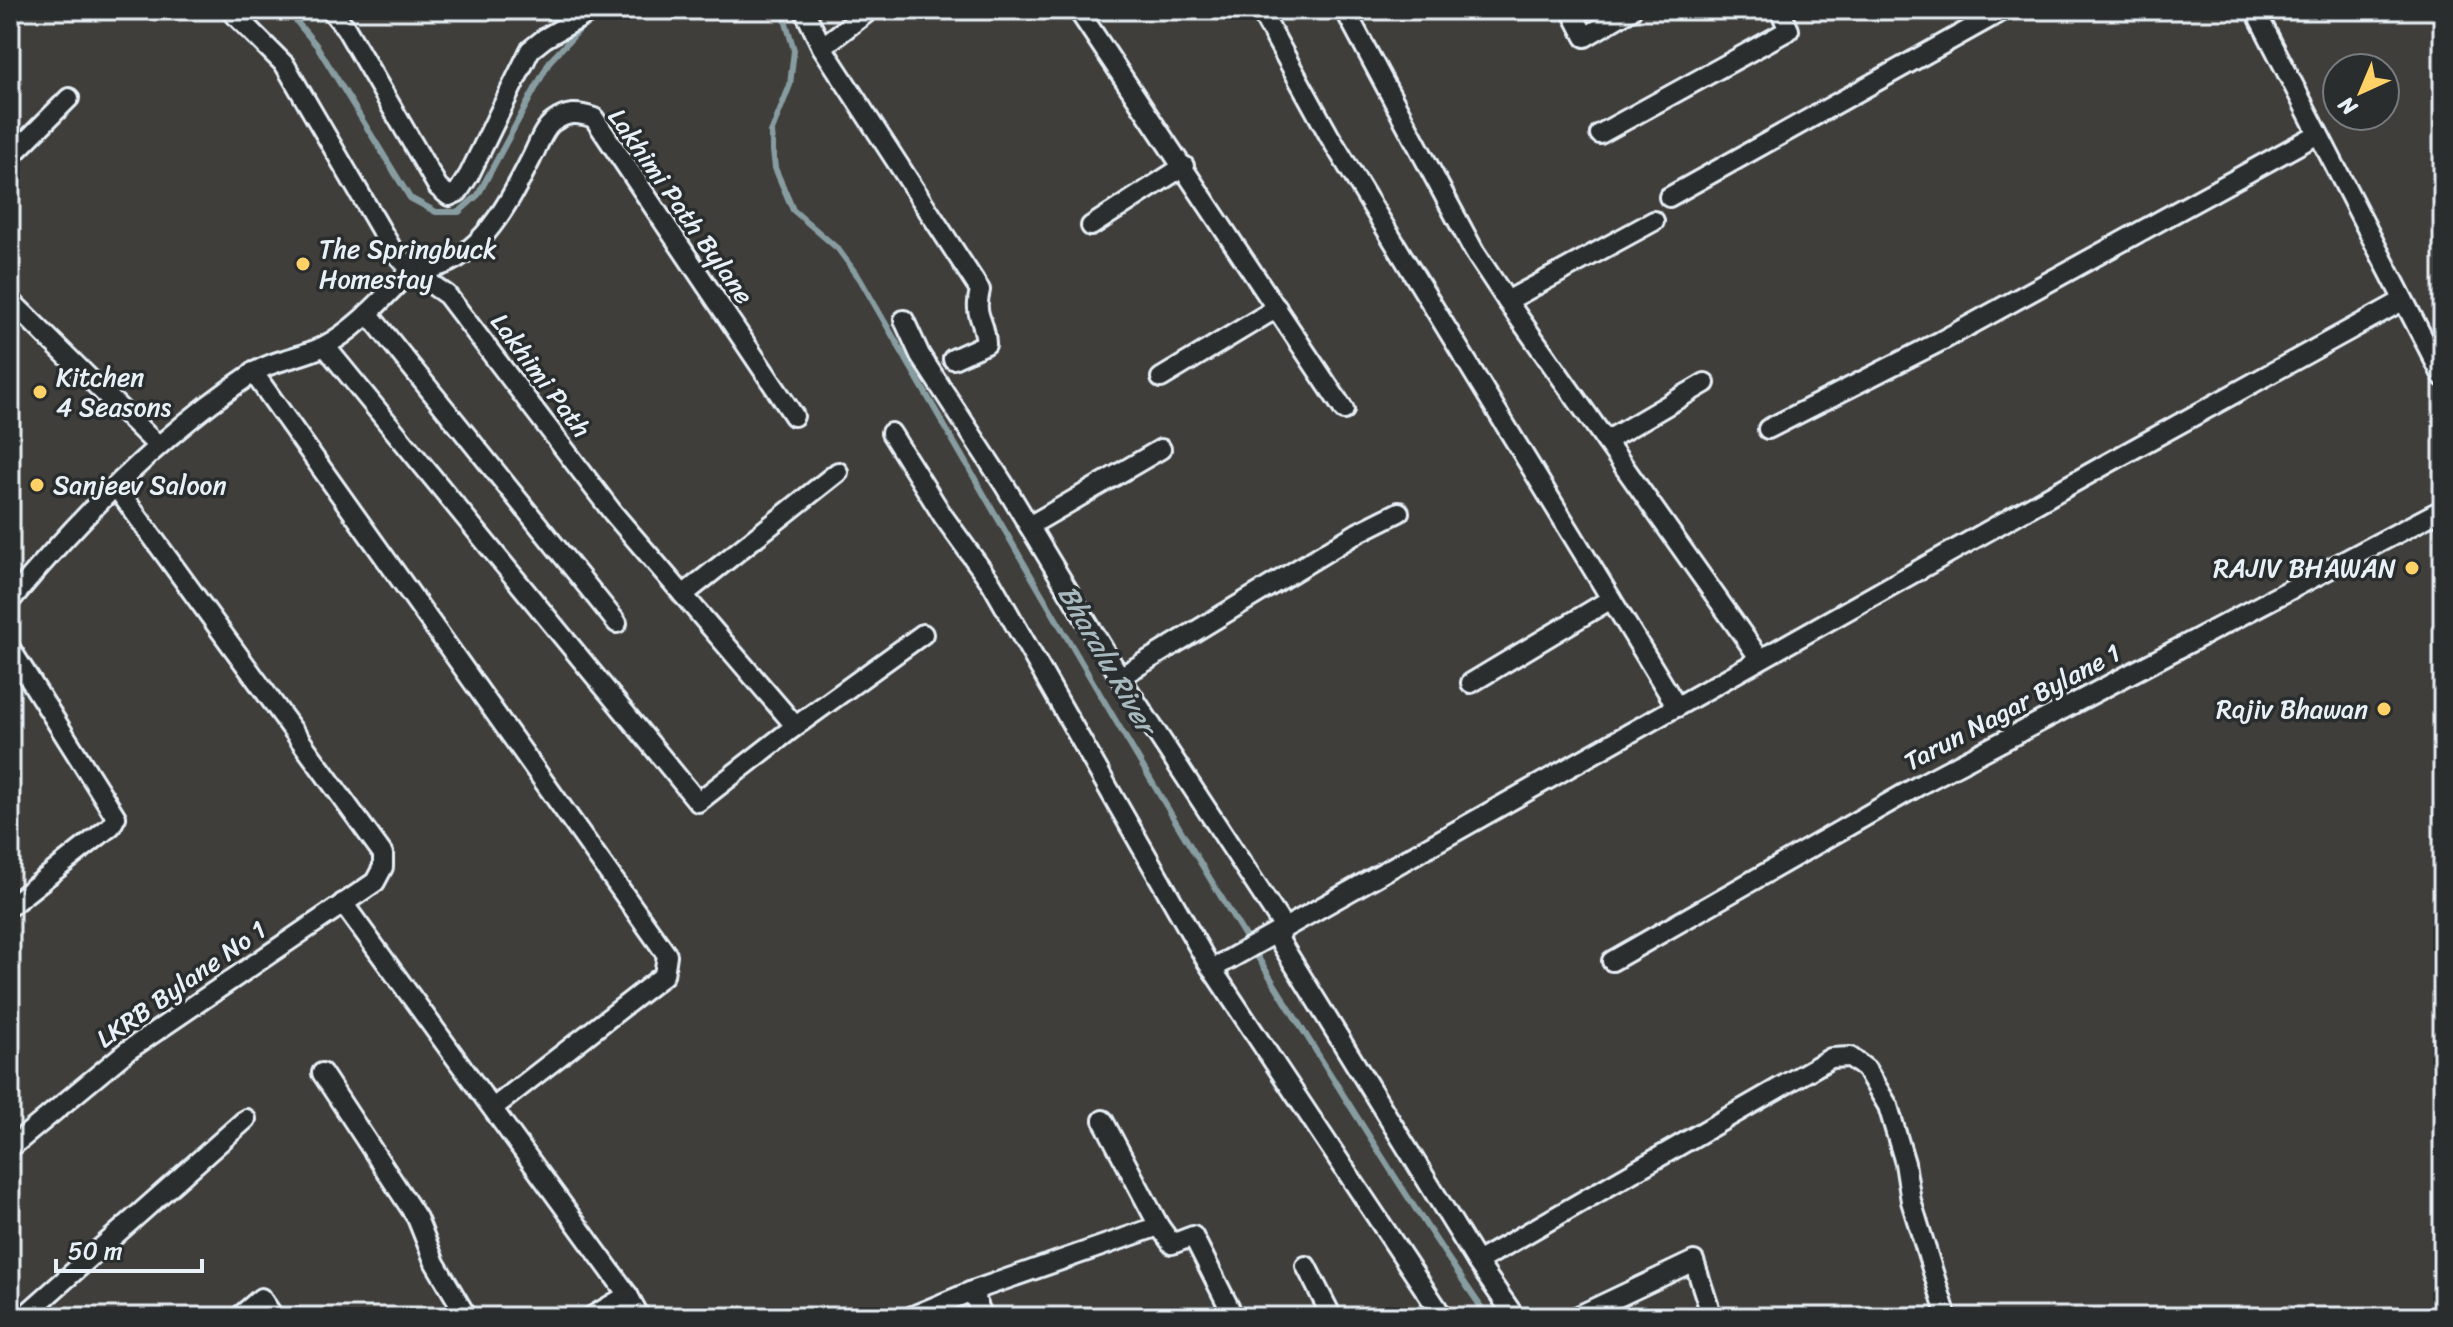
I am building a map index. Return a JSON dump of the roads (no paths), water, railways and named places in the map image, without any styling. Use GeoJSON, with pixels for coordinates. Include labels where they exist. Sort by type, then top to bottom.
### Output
{"type":"FeatureCollection","features":[{"type":"Feature","properties":{"kind":"street","name":"Lakhimi Path"},"geometry":{"type":"LineString","coordinates":[[230,10],[285,65],[392,249],[411,270],[447,295],[613,513],[792,722],[793,728]]}},
{"type":"Feature","properties":{"kind":"street"},"geometry":{"type":"LineString","coordinates":[[331,10],[345,27],[438,187],[449,196],[458,192],[469,175],[530,50],[594,10]]}},
{"type":"Feature","properties":{"kind":"street"},"geometry":{"type":"LineString","coordinates":[[804,10],[822,47],[980,290],[975,308],[985,330],[986,344],[953,359]]}},
{"type":"Feature","properties":{"kind":"street"},"geometry":{"type":"LineString","coordinates":[[822,47],[870,10]]}},
{"type":"Feature","properties":{"kind":"street"},"geometry":{"type":"LineString","coordinates":[[1078,10],[1344,410]]}},
{"type":"Feature","properties":{"kind":"street"},"geometry":{"type":"LineString","coordinates":[[1260,10],[1330,137],[1677,707]]}},
{"type":"Feature","properties":{"kind":"street"},"geometry":{"type":"LineString","coordinates":[[1345,10],[1474,251],[1760,659]]}},
{"type":"Feature","properties":{"kind":"street"},"geometry":{"type":"LineString","coordinates":[[1571,10],[1585,37],[1631,10]]}},
{"type":"Feature","properties":{"kind":"street"},"geometry":{"type":"LineString","coordinates":[[1600,134],[1789,30],[1780,10]]}},
{"type":"Feature","properties":{"kind":"street"},"geometry":{"type":"LineString","coordinates":[[1669,197],[2004,10]]}},
{"type":"Feature","properties":{"kind":"street"},"geometry":{"type":"LineString","coordinates":[[2255,10],[2443,377]]}},
{"type":"Feature","properties":{"kind":"street"},"geometry":{"type":"LineString","coordinates":[[10,157],[69,98]]}},
{"type":"Feature","properties":{"kind":"street","name":"Lakhimi Path Bylane"},"geometry":{"type":"LineString","coordinates":[[411,270],[440,268],[476,245],[511,198],[551,123],[570,113],[594,118],[794,416]]}},
{"type":"Feature","properties":{"kind":"street"},"geometry":{"type":"LineString","coordinates":[[1768,429],[1941,341],[2318,134]]}},
{"type":"Feature","properties":{"kind":"street"},"geometry":{"type":"LineString","coordinates":[[1091,226],[1184,166]]}},
{"type":"Feature","properties":{"kind":"street"},"geometry":{"type":"LineString","coordinates":[[1507,301],[1654,221]]}},
{"type":"Feature","properties":{"kind":"street"},"geometry":{"type":"LineString","coordinates":[[10,601],[157,445],[253,372],[325,346],[368,313],[411,270]]}},
{"type":"Feature","properties":{"kind":"street"},"geometry":{"type":"LineString","coordinates":[[10,300],[157,445]]}},
{"type":"Feature","properties":{"kind":"street"},"geometry":{"type":"LineString","coordinates":[[1212,969],[1283,926],[1425,850],[2110,462],[2402,301]]}},
{"type":"Feature","properties":{"kind":"street"},"geometry":{"type":"LineString","coordinates":[[1161,378],[1277,308]]}},
{"type":"Feature","properties":{"kind":"street"},"geometry":{"type":"LineString","coordinates":[[368,313],[617,623]]}},
{"type":"Feature","properties":{"kind":"street"},"geometry":{"type":"LineString","coordinates":[[904,320],[920,355],[1120,677],[1283,926],[1279,940],[1477,1262],[1515,1317]]}},
{"type":"Feature","properties":{"kind":"street"},"geometry":{"type":"LineString","coordinates":[[325,346],[698,802],[793,728],[923,634]]}},
{"type":"Feature","properties":{"kind":"street"},"geometry":{"type":"LineString","coordinates":[[253,372],[667,955],[664,975],[493,1108]]}},
{"type":"Feature","properties":{"kind":"street"},"geometry":{"type":"LineString","coordinates":[[1606,441],[1705,383]]}},
{"type":"Feature","properties":{"kind":"street"},"geometry":{"type":"LineString","coordinates":[[891,433],[943,516],[992,584],[1212,969],[1443,1317]]}},
{"type":"Feature","properties":{"kind":"street"},"geometry":{"type":"LineString","coordinates":[[1029,526],[1161,449]]}},
{"type":"Feature","properties":{"kind":"street"},"geometry":{"type":"LineString","coordinates":[[683,595],[838,472]]}},
{"type":"Feature","properties":{"kind":"street","name":"LKRB Bylane No 1"},"geometry":{"type":"LineString","coordinates":[[10,1148],[127,1051],[375,882],[383,867],[383,854],[116,487]]}},
{"type":"Feature","properties":{"kind":"street","name":"Tarun Nagar Bylane 1"},"geometry":{"type":"LineString","coordinates":[[1612,961],[1925,782],[2443,509]]}},
{"type":"Feature","properties":{"kind":"street"},"geometry":{"type":"LineString","coordinates":[[1120,677],[1359,532],[1399,512]]}},
{"type":"Feature","properties":{"kind":"street"},"geometry":{"type":"LineString","coordinates":[[1471,683],[1611,599]]}},
{"type":"Feature","properties":{"kind":"street"},"geometry":{"type":"LineString","coordinates":[[10,648],[116,817],[111,826],[10,906]]}},
{"type":"Feature","properties":{"kind":"street"},"geometry":{"type":"LineString","coordinates":[[343,903],[628,1295],[640,1317]]}},
{"type":"Feature","properties":{"kind":"street"},"geometry":{"type":"LineString","coordinates":[[1477,1262],[1831,1058],[1850,1057],[1866,1069],[1888,1106],[1905,1163],[1911,1201],[1947,1317]]}},
{"type":"Feature","properties":{"kind":"street"},"geometry":{"type":"LineString","coordinates":[[322,1073],[417,1218],[435,1263],[467,1317]]}},
{"type":"Feature","properties":{"kind":"street"},"geometry":{"type":"LineString","coordinates":[[23,1317],[246,1119]]}},
{"type":"Feature","properties":{"kind":"street"},"geometry":{"type":"LineString","coordinates":[[1103,1120],[1159,1226],[1172,1244],[1193,1236],[1234,1317]]}},
{"type":"Feature","properties":{"kind":"street"},"geometry":{"type":"LineString","coordinates":[[910,1317],[972,1291],[1159,1226]]}},
{"type":"Feature","properties":{"kind":"street"},"geometry":{"type":"LineString","coordinates":[[1576,1317],[1694,1261],[1712,1317]]}},
{"type":"Feature","properties":{"kind":"street"},"geometry":{"type":"LineString","coordinates":[[1306,1266],[1332,1317]]}},
{"type":"Feature","properties":{"kind":"street"},"geometry":{"type":"LineString","coordinates":[[972,1291],[983,1317]]}},
{"type":"Feature","properties":{"kind":"street"},"geometry":{"type":"LineString","coordinates":[[591,1317],[628,1295]]}},
{"type":"Feature","properties":{"kind":"street"},"geometry":{"type":"LineString","coordinates":[[239,1317],[261,1298],[274,1317]]}},
{"type":"Feature","properties":{"kind":"waterway","name":"Bharalu River"},"geometry":{"type":"LineString","coordinates":[[287,10],[317,46],[410,198],[436,212],[459,212],[478,195],[550,61],[585,24],[613,10]]}},
{"type":"Feature","properties":{"kind":"waterway","name":"Bharalu River"},"geometry":{"type":"LineString","coordinates":[[779,10],[784,16],[794,50],[790,85],[771,133],[775,168],[793,210],[838,249],[860,279],[1191,848],[1373,1142],[1488,1317]]}},
{"type":"Feature","properties":{"kind":"place","name":"The Springbuck Homestay"},"geometry":{"type":"Point","coordinates":[303,264]}},
{"type":"Feature","properties":{"kind":"place","name":"Kitchen 4 Seasons"},"geometry":{"type":"Point","coordinates":[40,392]}},
{"type":"Feature","properties":{"kind":"place","name":"Sanjeev Saloon"},"geometry":{"type":"Point","coordinates":[37,485]}},
{"type":"Feature","properties":{"kind":"place","name":"RAJIV BHAWAN"},"geometry":{"type":"Point","coordinates":[2412,568]}},
{"type":"Feature","properties":{"kind":"place","name":"Rajiv Bhawan"},"geometry":{"type":"Point","coordinates":[2384,709]}}]}
